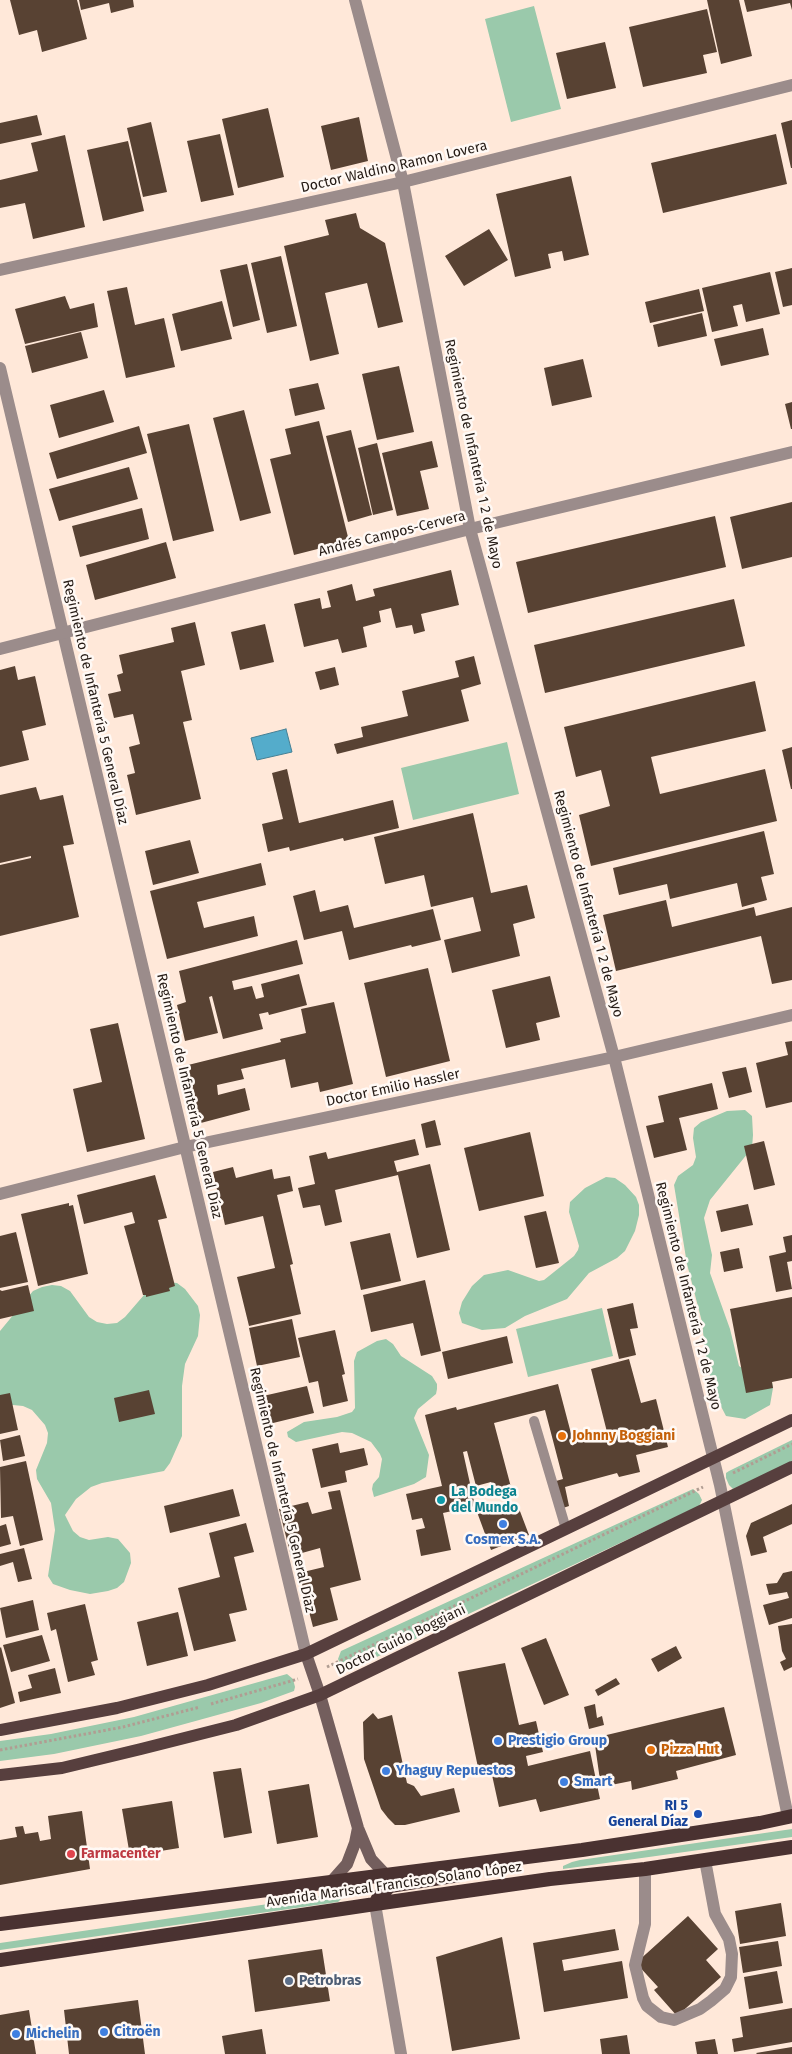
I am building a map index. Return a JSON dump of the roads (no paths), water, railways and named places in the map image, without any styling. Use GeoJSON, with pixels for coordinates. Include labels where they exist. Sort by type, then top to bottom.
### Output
{"type":"FeatureCollection","features":[{"type":"Feature","properties":{"kind":"highway","name":"Avenida Mariscal Francisco Solano López"},"geometry":{"type":"LineString","coordinates":[[0,1924],[582,1850],[760,1823],[790,1816]]}},
{"type":"Feature","properties":{"kind":"highway","name":"Avenida Mariscal Francisco Solano López"},"geometry":{"type":"LineString","coordinates":[[0,1960],[375,1904],[644,1869],[792,1847]]}},
{"type":"Feature","properties":{"kind":"highway"},"geometry":{"type":"LineString","coordinates":[[375,1904],[380,1895],[390,1886],[555,1861],[582,1850]]}},
{"type":"Feature","properties":{"kind":"main road","name":"Doctor Guido Boggiani"},"geometry":{"type":"LineString","coordinates":[[0,1730],[126,1706],[208,1684],[306,1654],[792,1420]]}},
{"type":"Feature","properties":{"kind":"main road","name":"Doctor Guido Boggiani"},"geometry":{"type":"LineString","coordinates":[[0,1775],[62,1768],[141,1749],[236,1725],[320,1695],[792,1467]]}},
{"type":"Feature","properties":{"kind":"main road","name":"Regimiento de Infantería 5 General Díaz"},"geometry":{"type":"LineString","coordinates":[[306,1654],[320,1695],[358,1828],[371,1859],[386,1875]]}},
{"type":"Feature","properties":{"kind":"main road"},"geometry":{"type":"LineString","coordinates":[[331,1882],[347,1864],[358,1828]]}},
{"type":"Feature","properties":{"kind":"street","name":"Regimiento de Infantería 1 2 de Mayo"},"geometry":{"type":"LineString","coordinates":[[355,0],[403,182],[470,529],[614,1057],[723,1501],[790,1816]]}},
{"type":"Feature","properties":{"kind":"street","name":"Doctor Waldino Ramon Lovera"},"geometry":{"type":"LineString","coordinates":[[0,270],[403,182],[792,85]]}},
{"type":"Feature","properties":{"kind":"street","name":"Regimiento de Infantería 5 General Díaz"},"geometry":{"type":"LineString","coordinates":[[0,368],[306,1654]]}},
{"type":"Feature","properties":{"kind":"street","name":"Andrés Campos-Cervera"},"geometry":{"type":"LineString","coordinates":[[0,649],[470,529],[792,452]]}},
{"type":"Feature","properties":{"kind":"street","name":"Doctor Emilio Hassler"},"geometry":{"type":"LineString","coordinates":[[0,1194],[186,1147],[614,1057],[792,1015]]}},
{"type":"Feature","properties":{"kind":"street"},"geometry":{"type":"LineString","coordinates":[[644,1869],[645,1924],[635,1965],[643,1998],[647,2006],[661,2017],[674,2020],[700,2009],[711,2001],[725,1989],[731,1977],[732,1954],[730,1939],[715,1914],[705,1860]]}},
{"type":"Feature","properties":{"kind":"street"},"geometry":{"type":"LineString","coordinates":[[375,1904],[400,2054]]}},
{"type":"Feature","properties":{"kind":"lane"},"geometry":{"type":"LineString","coordinates":[[534,1421],[566,1529]]}},
{"type":"Feature","properties":{"kind":"water"},"geometry":{"type":"Polygon","coordinates":[[[286,729],[292,752],[257,760],[251,738],[286,729]]]}},
{"type":"Feature","properties":{"kind":"place","name":"Johnny Boggiani"},"geometry":{"type":"Point","coordinates":[562,1436]}},
{"type":"Feature","properties":{"kind":"place","name":"La Bodega del Mundo"},"geometry":{"type":"Point","coordinates":[441,1500]}},
{"type":"Feature","properties":{"kind":"place","name":"Cosmex S.A."},"geometry":{"type":"Point","coordinates":[503,1524]}},
{"type":"Feature","properties":{"kind":"place","name":"Prestigio Group"},"geometry":{"type":"Point","coordinates":[498,1741]}},
{"type":"Feature","properties":{"kind":"place","name":"Pizza Hut"},"geometry":{"type":"Point","coordinates":[651,1750]}},
{"type":"Feature","properties":{"kind":"place","name":"Yhaguy Repuestos"},"geometry":{"type":"Point","coordinates":[386,1771]}},
{"type":"Feature","properties":{"kind":"place","name":"Smart"},"geometry":{"type":"Point","coordinates":[564,1782]}},
{"type":"Feature","properties":{"kind":"place","name":"RI 5 General Díaz"},"geometry":{"type":"Point","coordinates":[698,1814]}},
{"type":"Feature","properties":{"kind":"place","name":"Farmacenter"},"geometry":{"type":"Point","coordinates":[71,1854]}},
{"type":"Feature","properties":{"kind":"place","name":"Petrobras"},"geometry":{"type":"Point","coordinates":[289,1981]}},
{"type":"Feature","properties":{"kind":"place","name":"Citroën"},"geometry":{"type":"Point","coordinates":[104,2032]}},
{"type":"Feature","properties":{"kind":"place","name":"Michelin"},"geometry":{"type":"Point","coordinates":[16,2034]}}]}
